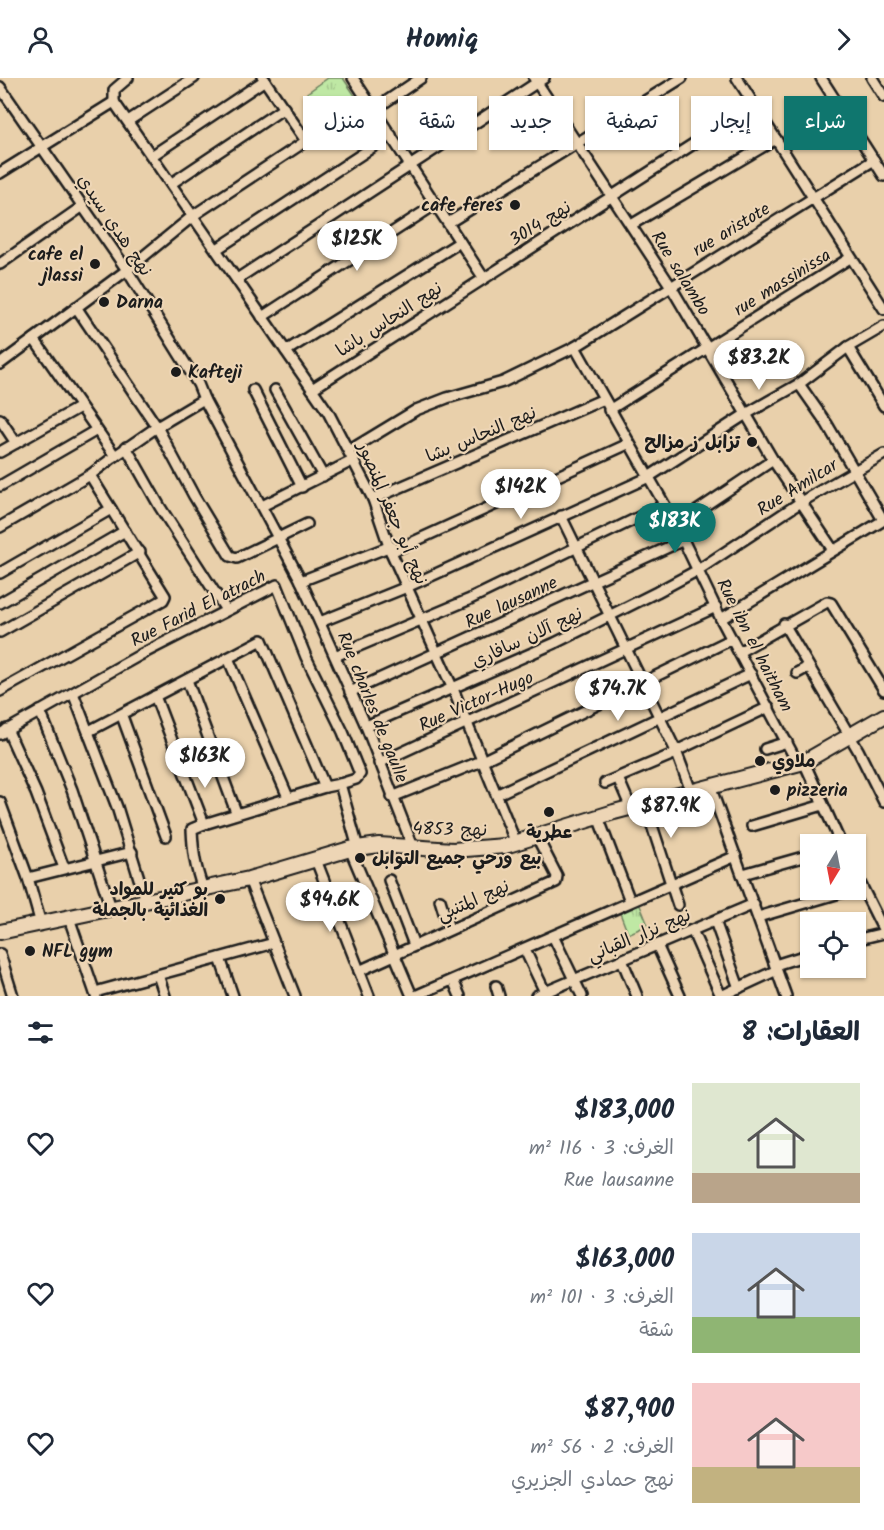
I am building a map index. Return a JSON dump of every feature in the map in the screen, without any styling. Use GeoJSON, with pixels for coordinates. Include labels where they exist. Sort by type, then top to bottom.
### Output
{"type":"FeatureCollection","features":[{"type":"Feature","properties":{"kind":"street"},"geometry":{"type":"LineString","coordinates":[[0,173],[114,102],[114,90],[128,78]]}},
{"type":"Feature","properties":{"kind":"street"},"geometry":{"type":"LineString","coordinates":[[128,121],[194,78]]}},
{"type":"Feature","properties":{"kind":"street"},"geometry":{"type":"LineString","coordinates":[[353,78],[366,96]]}},
{"type":"Feature","properties":{"kind":"street"},"geometry":{"type":"LineString","coordinates":[[386,102],[421,78]]}},
{"type":"Feature","properties":{"kind":"street"},"geometry":{"type":"LineString","coordinates":[[448,223],[682,78]]}},
{"type":"Feature","properties":{"kind":"street"},"geometry":{"type":"LineString","coordinates":[[737,78],[748,96]]}},
{"type":"Feature","properties":{"kind":"street"},"geometry":{"type":"LineString","coordinates":[[821,78],[884,176]]}},
{"type":"Feature","properties":{"kind":"street"},"geometry":{"type":"LineString","coordinates":[[872,78],[884,96]]}},
{"type":"Feature","properties":{"kind":"street"},"geometry":{"type":"LineString","coordinates":[[0,364],[127,270],[194,215],[306,141],[264,79],[153,155]]}},
{"type":"Feature","properties":{"kind":"street"},"geometry":{"type":"LineString","coordinates":[[237,279],[538,80]]}},
{"type":"Feature","properties":{"kind":"street","name":"Rue salambo"},"geometry":{"type":"LineString","coordinates":[[538,80],[670,285],[773,460],[833,550]]}},
{"type":"Feature","properties":{"kind":"street","name":"نهج هدي سيدي"},"geometry":{"type":"LineString","coordinates":[[0,87],[127,270],[198,384],[262,506]]}},
{"type":"Feature","properties":{"kind":"street","name":"نهج أبو جعفر المنصور"},"geometry":{"type":"LineString","coordinates":[[114,102],[194,215],[312,389],[350,450],[407,587],[484,760],[516,843]]}},
{"type":"Feature","properties":{"kind":"street"},"geometry":{"type":"LineString","coordinates":[[172,183],[284,108]]}},
{"type":"Feature","properties":{"kind":"street"},"geometry":{"type":"LineString","coordinates":[[386,127],[483,277]]}},
{"type":"Feature","properties":{"kind":"street"},"geometry":{"type":"LineString","coordinates":[[772,133],[884,309]]}},
{"type":"Feature","properties":{"kind":"street"},"geometry":{"type":"LineString","coordinates":[[386,138],[391,135]]}},
{"type":"Feature","properties":{"kind":"street"},"geometry":{"type":"LineString","coordinates":[[631,225],[776,139]]}},
{"type":"Feature","properties":{"kind":"street","name":"نهج 3014"},"geometry":{"type":"LineString","coordinates":[[483,277],[691,146]]}},
{"type":"Feature","properties":{"kind":"street"},"geometry":{"type":"LineString","coordinates":[[217,249],[367,150]]}},
{"type":"Feature","properties":{"kind":"street","name":"rue aristote"},"geometry":{"type":"LineString","coordinates":[[350,450],[416,410],[447,398],[503,382],[575,347],[670,285],[874,160]]}},
{"type":"Feature","properties":{"kind":"street"},"geometry":{"type":"LineString","coordinates":[[262,317],[436,204]]}},
{"type":"Feature","properties":{"kind":"street"},"geometry":{"type":"LineString","coordinates":[[0,264],[83,206]]}},
{"type":"Feature","properties":{"kind":"street"},"geometry":{"type":"LineString","coordinates":[[286,351],[460,242]]}},
{"type":"Feature","properties":{"kind":"street","name":"rue massinissa"},"geometry":{"type":"LineString","coordinates":[[609,410],[850,258]]}},
{"type":"Feature","properties":{"kind":"street","name":"نهج النحاس باشا"},"geometry":{"type":"LineString","coordinates":[[312,389],[483,277]]}},
{"type":"Feature","properties":{"kind":"street"},"geometry":{"type":"LineString","coordinates":[[76,307],[157,427],[230,556],[237,558],[307,524]]}},
{"type":"Feature","properties":{"kind":"street"},"geometry":{"type":"LineString","coordinates":[[320,622],[407,587],[647,478],[746,414],[799,384],[848,347],[884,326]]}},
{"type":"Feature","properties":{"kind":"street"},"geometry":{"type":"LineString","coordinates":[[34,339],[114,456]]}},
{"type":"Feature","properties":{"kind":"street","name":"Rue ibn el haitham"},"geometry":{"type":"LineString","coordinates":[[575,347],[647,478],[676,525],[738,652],[787,742],[801,763],[837,834]]}},
{"type":"Feature","properties":{"kind":"street"},"geometry":{"type":"LineString","coordinates":[[848,347],[884,406]]}},
{"type":"Feature","properties":{"kind":"street"},"geometry":{"type":"LineString","coordinates":[[722,619],[883,520],[827,424],[799,384]]}},
{"type":"Feature","properties":{"kind":"street"},"geometry":{"type":"LineString","coordinates":[[253,390],[302,487]]}},
{"type":"Feature","properties":{"kind":"street"},"geometry":{"type":"LineString","coordinates":[[275,390],[323,476]]}},
{"type":"Feature","properties":{"kind":"street"},"geometry":{"type":"LineString","coordinates":[[0,527],[90,475],[126,447],[204,399]]}},
{"type":"Feature","properties":{"kind":"street","name":"نهج النحاس بشا"},"geometry":{"type":"LineString","coordinates":[[372,499],[604,399]]}},
{"type":"Feature","properties":{"kind":"street"},"geometry":{"type":"LineString","coordinates":[[0,452],[80,407]]}},
{"type":"Feature","properties":{"kind":"street"},"geometry":{"type":"LineString","coordinates":[[0,419],[16,443]]}},
{"type":"Feature","properties":{"kind":"street"},"geometry":{"type":"LineString","coordinates":[[0,486],[96,430]]}},
{"type":"Feature","properties":{"kind":"street"},"geometry":{"type":"LineString","coordinates":[[301,581],[391,549],[628,444]]}},
{"type":"Feature","properties":{"kind":"street"},"geometry":{"type":"LineString","coordinates":[[126,447],[160,507],[226,610]]}},
{"type":"Feature","properties":{"kind":"street","name":"Rue Amilcar"},"geometry":{"type":"LineString","coordinates":[[698,570],[801,502],[884,454]]}},
{"type":"Feature","properties":{"kind":"street"},"geometry":{"type":"LineString","coordinates":[[262,506],[354,460]]}},
{"type":"Feature","properties":{"kind":"street"},"geometry":{"type":"LineString","coordinates":[[676,525],[773,460]]}},
{"type":"Feature","properties":{"kind":"street"},"geometry":{"type":"LineString","coordinates":[[0,691],[163,600],[165,592],[90,475]]}},
{"type":"Feature","properties":{"kind":"street"},"geometry":{"type":"LineString","coordinates":[[335,656],[422,620],[664,505]]}},
{"type":"Feature","properties":{"kind":"street","name":"Rue charles de gaulle"},"geometry":{"type":"LineString","coordinates":[[262,506],[320,622],[366,726],[413,847]]}},
{"type":"Feature","properties":{"kind":"street"},"geometry":{"type":"LineString","coordinates":[[0,573],[111,509]]}},
{"type":"Feature","properties":{"kind":"street"},"geometry":{"type":"LineString","coordinates":[[561,516],[676,752],[691,791]]}},
{"type":"Feature","properties":{"kind":"street"},"geometry":{"type":"LineString","coordinates":[[0,603],[125,531]]}},
{"type":"Feature","properties":{"kind":"street","name":"Rue lausanne"},"geometry":{"type":"LineString","coordinates":[[350,692],[684,540]]}},
{"type":"Feature","properties":{"kind":"street"},"geometry":{"type":"LineString","coordinates":[[0,632],[140,552]]}},
{"type":"Feature","properties":{"kind":"street","name":"نهج آلان سافاري"},"geometry":{"type":"LineString","coordinates":[[366,726],[453,689],[610,616],[698,570]]}},
{"type":"Feature","properties":{"kind":"street","name":"Rue Farid El atrach"},"geometry":{"type":"LineString","coordinates":[[4,731],[274,585],[279,586],[306,657],[343,732],[360,774],[356,779],[340,784]]}},
{"type":"Feature","properties":{"kind":"street"},"geometry":{"type":"LineString","coordinates":[[738,652],[822,603],[831,603],[884,690]]}},
{"type":"Feature","properties":{"kind":"street","name":"Rue Victor-Hugo"},"geometry":{"type":"LineString","coordinates":[[379,763],[716,607]]}},
{"type":"Feature","properties":{"kind":"street"},"geometry":{"type":"LineString","coordinates":[[784,624],[850,736],[884,802]]}},
{"type":"Feature","properties":{"kind":"street"},"geometry":{"type":"LineString","coordinates":[[392,797],[484,760],[732,639]]}},
{"type":"Feature","properties":{"kind":"street"},"geometry":{"type":"LineString","coordinates":[[89,731],[122,716],[155,696],[262,640],[325,787]]}},
{"type":"Feature","properties":{"kind":"street"},"geometry":{"type":"LineString","coordinates":[[228,658],[288,797]]}},
{"type":"Feature","properties":{"kind":"street"},"geometry":{"type":"LineString","coordinates":[[797,673],[808,667]]}},
{"type":"Feature","properties":{"kind":"street"},"geometry":{"type":"LineString","coordinates":[[498,794],[750,674]]}},
{"type":"Feature","properties":{"kind":"street"},"geometry":{"type":"LineString","coordinates":[[187,680],[236,812]]}},
{"type":"Feature","properties":{"kind":"street"},"geometry":{"type":"LineString","coordinates":[[73,693],[132,852],[146,901]]}},
{"type":"Feature","properties":{"kind":"street"},"geometry":{"type":"LineString","coordinates":[[155,696],[204,824]]}},
{"type":"Feature","properties":{"kind":"street"},"geometry":{"type":"LineString","coordinates":[[605,783],[769,707]]}},
{"type":"Feature","properties":{"kind":"street"},"geometry":{"type":"LineString","coordinates":[[40,711],[72,790],[111,908]]}},
{"type":"Feature","properties":{"kind":"street"},"geometry":{"type":"LineString","coordinates":[[122,716],[166,836]]}},
{"type":"Feature","properties":{"kind":"street","name":"نهج 4853"},"geometry":{"type":"LineString","coordinates":[[0,932],[249,879],[354,849],[379,845],[471,850],[516,843],[691,791],[801,763],[884,716]]}},
{"type":"Feature","properties":{"kind":"street"},"geometry":{"type":"LineString","coordinates":[[4,731],[36,793],[64,868]]}},
{"type":"Feature","properties":{"kind":"street"},"geometry":{"type":"LineString","coordinates":[[765,748],[787,742]]}},
{"type":"Feature","properties":{"kind":"street"},"geometry":{"type":"LineString","coordinates":[[618,778],[631,808]]}},
{"type":"Feature","properties":{"kind":"street"},"geometry":{"type":"LineString","coordinates":[[203,889],[194,862],[191,844],[192,829],[236,812],[340,784],[354,849],[394,954],[414,996],[525,950],[670,883],[736,856]]}},
{"type":"Feature","properties":{"kind":"street"},"geometry":{"type":"LineString","coordinates":[[710,786],[786,996]]}},
{"type":"Feature","properties":{"kind":"street"},"geometry":{"type":"LineString","coordinates":[[0,802],[28,878],[41,924]]}},
{"type":"Feature","properties":{"kind":"street"},"geometry":{"type":"LineString","coordinates":[[645,804],[678,904]]}},
{"type":"Feature","properties":{"kind":"street"},"geometry":{"type":"LineString","coordinates":[[752,826],[823,805]]}},
{"type":"Feature","properties":{"kind":"street"},"geometry":{"type":"LineString","coordinates":[[598,818],[630,901]]}},
{"type":"Feature","properties":{"kind":"street","name":"نهج المتنبي"},"geometry":{"type":"LineString","coordinates":[[359,971],[449,928],[556,882],[557,876],[537,837]]}},
{"type":"Feature","properties":{"kind":"street"},"geometry":{"type":"LineString","coordinates":[[28,878],[132,852]]}},
{"type":"Feature","properties":{"kind":"street"},"geometry":{"type":"LineString","coordinates":[[743,874],[800,858]]}},
{"type":"Feature","properties":{"kind":"street"},"geometry":{"type":"LineString","coordinates":[[316,860],[369,996]]}},
{"type":"Feature","properties":{"kind":"street"},"geometry":{"type":"LineString","coordinates":[[249,879],[295,996]]}},
{"type":"Feature","properties":{"kind":"street"},"geometry":{"type":"LineString","coordinates":[[389,880],[414,945]]}},
{"type":"Feature","properties":{"kind":"street"},"geometry":{"type":"LineString","coordinates":[[440,900],[449,928]]}},
{"type":"Feature","properties":{"kind":"street"},"geometry":{"type":"LineString","coordinates":[[758,917],[815,900]]}},
{"type":"Feature","properties":{"kind":"street"},"geometry":{"type":"LineString","coordinates":[[866,900],[884,932],[866,937]]}},
{"type":"Feature","properties":{"kind":"street","name":"نهج نزار القباني"},"geometry":{"type":"LineString","coordinates":[[542,994],[754,904]]}},
{"type":"Feature","properties":{"kind":"street"},"geometry":{"type":"LineString","coordinates":[[69,918],[95,994],[274,943]]}},
{"type":"Feature","properties":{"kind":"street"},"geometry":{"type":"LineString","coordinates":[[715,921],[739,988]]}},
{"type":"Feature","properties":{"kind":"street"},"geometry":{"type":"LineString","coordinates":[[692,930],[721,996],[800,958]]}},
{"type":"Feature","properties":{"kind":"street"},"geometry":{"type":"LineString","coordinates":[[553,936],[582,996]]}},
{"type":"Feature","properties":{"kind":"street"},"geometry":{"type":"LineString","coordinates":[[657,945],[680,996]]}},
{"type":"Feature","properties":{"kind":"street"},"geometry":{"type":"LineString","coordinates":[[525,950],[542,994]]}},
{"type":"Feature","properties":{"kind":"street"},"geometry":{"type":"LineString","coordinates":[[0,954],[13,996]]}},
{"type":"Feature","properties":{"kind":"street"},"geometry":{"type":"LineString","coordinates":[[220,958],[233,996]]}},
{"type":"Feature","properties":{"kind":"street"},"geometry":{"type":"LineString","coordinates":[[622,960],[637,996]]}},
{"type":"Feature","properties":{"kind":"street"},"geometry":{"type":"LineString","coordinates":[[158,975],[165,996]]}},
{"type":"Feature","properties":{"kind":"street"},"geometry":{"type":"LineString","coordinates":[[453,980],[460,996]]}},
{"type":"Feature","properties":{"kind":"street"},"geometry":{"type":"LineString","coordinates":[[496,986],[499,996]]}},
{"type":"Feature","properties":{"kind":"green space"},"geometry":{"type":"Polygon","coordinates":[[[328,78],[343,78],[355,96],[309,96],[307,93],[328,78]]]}},
{"type":"Feature","properties":{"kind":"green space"},"geometry":{"type":"Polygon","coordinates":[[[639,903],[648,925],[628,934],[620,913],[639,903]]]}},
{"type":"Feature","properties":{"kind":"place","name":"cafe feres"},"geometry":{"type":"Point","coordinates":[515,205]}},
{"type":"Feature","properties":{"kind":"place","name":"cafe el jlassi"},"geometry":{"type":"Point","coordinates":[95,264]}},
{"type":"Feature","properties":{"kind":"place","name":"Darna"},"geometry":{"type":"Point","coordinates":[104,302]}},
{"type":"Feature","properties":{"kind":"place","name":"Kafteji"},"geometry":{"type":"Point","coordinates":[176,372]}},
{"type":"Feature","properties":{"kind":"place","name":"تزابل ز مزالح"},"geometry":{"type":"Point","coordinates":[752,442]}},
{"type":"Feature","properties":{"kind":"place","name":"ملاوي"},"geometry":{"type":"Point","coordinates":[760,761]}},
{"type":"Feature","properties":{"kind":"place","name":"pizzeria"},"geometry":{"type":"Point","coordinates":[775,790]}},
{"type":"Feature","properties":{"kind":"place","name":"عطرية"},"geometry":{"type":"Point","coordinates":[549,812]}},
{"type":"Feature","properties":{"kind":"place","name":"بيع ورحي جميع التوابل"},"geometry":{"type":"Point","coordinates":[360,858]}},
{"type":"Feature","properties":{"kind":"place","name":"بو كثير للمواد الغذائية بالجملة"},"geometry":{"type":"Point","coordinates":[220,899]}},
{"type":"Feature","properties":{"kind":"place","name":"NFL gym"},"geometry":{"type":"Point","coordinates":[30,951]}}]}
